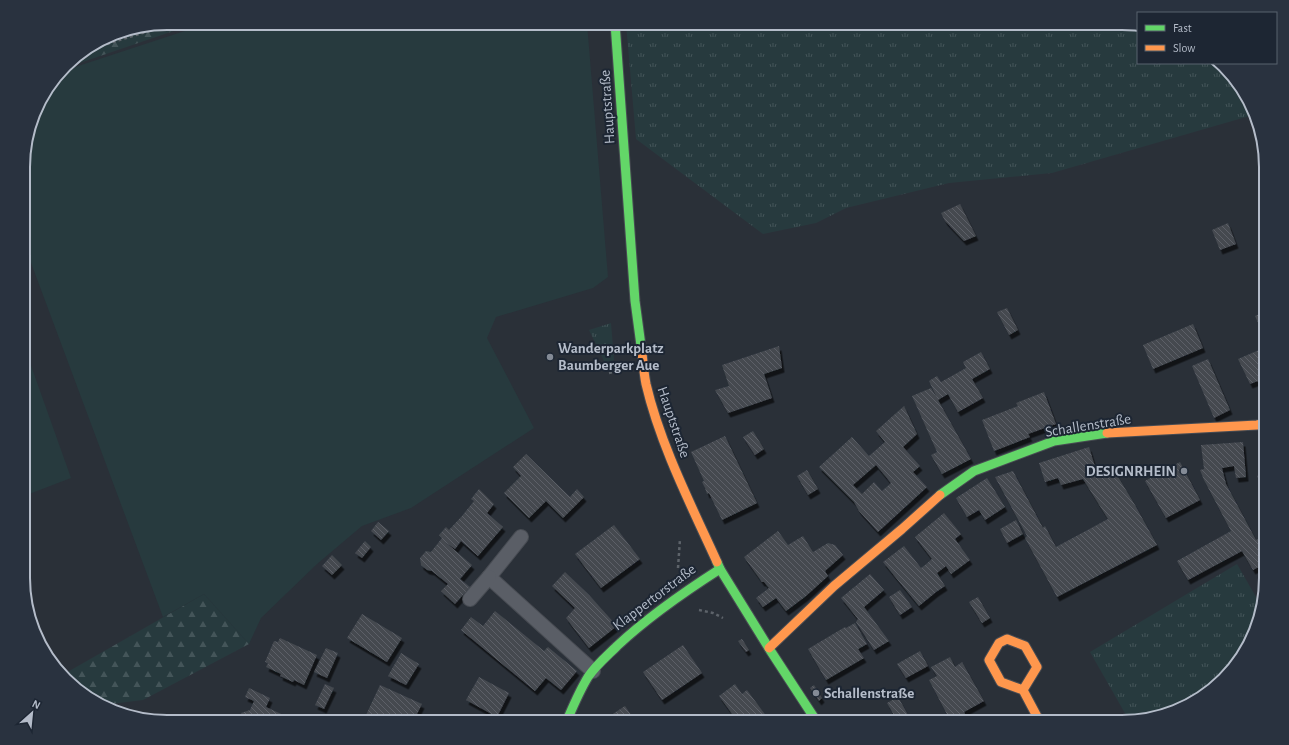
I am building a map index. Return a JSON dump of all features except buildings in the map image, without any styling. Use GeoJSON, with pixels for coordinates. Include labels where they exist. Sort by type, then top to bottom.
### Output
{"type":"FeatureCollection","features":[{"type":"Feature","properties":{"kind":"street","name":"Hauptstraße"},"geometry":{"type":"LineString","coordinates":[[616,30],[635,301],[646,383],[658,424],[682,486],[720,569],[812,715]]}},
{"type":"Feature","properties":{"kind":"street","name":"Schallenstraße"},"geometry":{"type":"LineString","coordinates":[[769,648],[834,586],[902,529],[944,491],[974,471],[1054,441],[1112,432],[1259,425]]}},
{"type":"Feature","properties":{"kind":"street","name":"Klappertorstraße"},"geometry":{"type":"LineString","coordinates":[[569,715],[580,689],[593,670],[646,620],[675,598],[720,569]]}},
{"type":"Feature","properties":{"kind":"street"},"geometry":{"type":"LineString","coordinates":[[1023,690],[1037,668],[1026,646],[1007,638],[999,643],[989,660],[1001,682],[1023,690],[1036,715]]}},
{"type":"Feature","properties":{"kind":"lane"},"geometry":{"type":"LineString","coordinates":[[470,599],[521,537]]}},
{"type":"Feature","properties":{"kind":"lane"},"geometry":{"type":"LineString","coordinates":[[489,577],[593,670]]}},
{"type":"Feature","properties":{"kind":"path"},"geometry":{"type":"LineString","coordinates":[[106,44],[149,31]]}},
{"type":"Feature","properties":{"kind":"path"},"geometry":{"type":"LineString","coordinates":[[608,373],[629,368]]}},
{"type":"Feature","properties":{"kind":"path"},"geometry":{"type":"LineString","coordinates":[[675,598],[689,608],[713,613],[727,621]]}},
{"type":"Feature","properties":{"kind":"green space"},"geometry":{"type":"Polygon","coordinates":[[[176,30],[77,64],[98,48],[123,37],[149,31],[176,30]]]}},
{"type":"Feature","properties":{"kind":"green space"},"geometry":{"type":"Polygon","coordinates":[[[188,30],[588,30],[608,277],[593,288],[496,317],[487,338],[534,428],[411,508],[362,526],[317,564],[261,618],[249,644],[204,594],[163,617],[30,260],[30,167],[33,140],[37,123],[48,98],[73,68],[188,30]]]}},
{"type":"Feature","properties":{"kind":"green space"},"geometry":{"type":"Polygon","coordinates":[[[627,30],[1137,31],[1137,64],[1212,64],[1231,84],[1245,106],[1249,116],[1052,173],[949,183],[846,208],[816,223],[763,234],[636,139],[627,30]]]}},
{"type":"Feature","properties":{"kind":"green space"},"geometry":{"type":"Polygon","coordinates":[[[611,323],[614,360],[605,363],[589,330],[611,323]]]}},
{"type":"Feature","properties":{"kind":"green space"},"geometry":{"type":"Polygon","coordinates":[[[30,363],[71,478],[30,494],[30,363]]]}},
{"type":"Feature","properties":{"kind":"green space"},"geometry":{"type":"Polygon","coordinates":[[[1237,564],[1257,599],[1252,622],[1245,639],[1231,661],[1219,675],[1205,687],[1183,701],[1166,708],[1126,715],[1090,652],[1237,564]]]}},
{"type":"Feature","properties":{"kind":"green space"},"geometry":{"type":"Polygon","coordinates":[[[204,594],[249,644],[143,700],[112,704],[98,697],[67,672],[204,594]]]}},
{"type":"Feature","properties":{"kind":"traffic: fast"},"geometry":{"type":"LineString","coordinates":[[616,30],[635,301],[642,353]]}},
{"type":"Feature","properties":{"kind":"traffic: fast"},"geometry":{"type":"LineString","coordinates":[[940,495],[974,471],[1054,441],[1107,433]]}},
{"type":"Feature","properties":{"kind":"traffic: fast"},"geometry":{"type":"LineString","coordinates":[[717,562],[770,650],[812,715]]}},
{"type":"Feature","properties":{"kind":"traffic: fast"},"geometry":{"type":"LineString","coordinates":[[569,715],[588,677],[617,646],[654,615],[720,569]]}},
{"type":"Feature","properties":{"kind":"traffic: slow"},"geometry":{"type":"LineString","coordinates":[[642,353],[646,384],[659,429],[677,474],[717,562]]}},
{"type":"Feature","properties":{"kind":"traffic: slow"},"geometry":{"type":"LineString","coordinates":[[1107,433],[1259,425]]}},
{"type":"Feature","properties":{"kind":"traffic: slow"},"geometry":{"type":"LineString","coordinates":[[769,648],[834,586],[940,495]]}},
{"type":"Feature","properties":{"kind":"traffic: slow"},"geometry":{"type":"LineString","coordinates":[[1007,639],[1025,646],[1037,667],[1023,690],[1001,682],[989,660],[999,643],[1007,639]]}},
{"type":"Feature","properties":{"kind":"traffic: slow"},"geometry":{"type":"LineString","coordinates":[[1023,690],[1036,715]]}},
{"type":"Feature","properties":{"kind":"place","name":"Wanderparkplatz Baumberger Aue"},"geometry":{"type":"Point","coordinates":[550,357]}},
{"type":"Feature","properties":{"kind":"place","name":"DESIGNRHEIN"},"geometry":{"type":"Point","coordinates":[1184,471]}},
{"type":"Feature","properties":{"kind":"place","name":"Schallenstraße"},"geometry":{"type":"Point","coordinates":[816,693]}}]}
